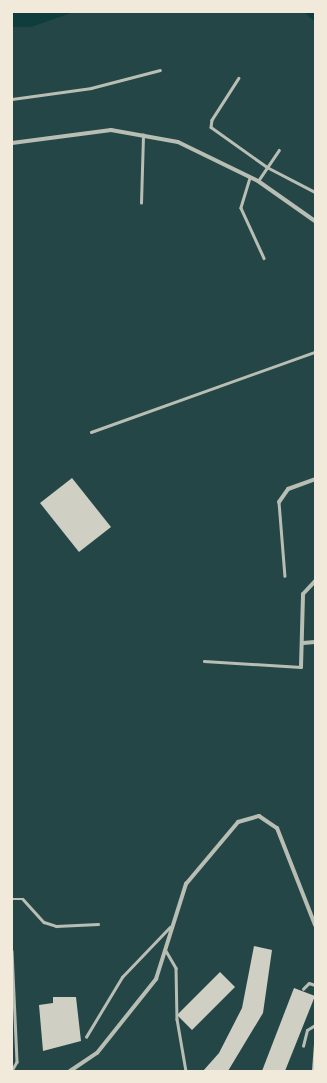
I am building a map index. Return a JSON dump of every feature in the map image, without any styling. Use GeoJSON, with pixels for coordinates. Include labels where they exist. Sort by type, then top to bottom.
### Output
{"type":"FeatureCollection","features":[{"type":"Feature","properties":{"kind":"street"},"geometry":{"type":"LineString","coordinates":[[12,143],[103,130],[143,135],[202,151],[258,181],[315,221]]}},
{"type":"Feature","properties":{"kind":"street"},"geometry":{"type":"LineString","coordinates":[[279,502],[288,489],[315,479]]}},
{"type":"Feature","properties":{"kind":"street"},"geometry":{"type":"LineString","coordinates":[[301,667],[304,643],[303,594],[315,581]]}},
{"type":"Feature","properties":{"kind":"street"},"geometry":{"type":"LineString","coordinates":[[304,643],[315,642]]}},
{"type":"Feature","properties":{"kind":"street"},"geometry":{"type":"LineString","coordinates":[[70,1071],[97,1053],[156,980],[170,927],[194,871],[238,822],[259,816],[277,828],[315,925]]}},
{"type":"Feature","properties":{"kind":"lane"},"geometry":{"type":"LineString","coordinates":[[12,99],[91,88],[160,70]]}},
{"type":"Feature","properties":{"kind":"lane"},"geometry":{"type":"LineString","coordinates":[[240,78],[212,120],[211,127],[268,167],[315,192]]}},
{"type":"Feature","properties":{"kind":"lane"},"geometry":{"type":"LineString","coordinates":[[141,203],[143,135]]}},
{"type":"Feature","properties":{"kind":"lane"},"geometry":{"type":"LineString","coordinates":[[258,181],[279,150]]}},
{"type":"Feature","properties":{"kind":"lane"},"geometry":{"type":"LineString","coordinates":[[251,177],[241,208],[264,258]]}},
{"type":"Feature","properties":{"kind":"lane"},"geometry":{"type":"LineString","coordinates":[[91,432],[315,352]]}},
{"type":"Feature","properties":{"kind":"lane"},"geometry":{"type":"LineString","coordinates":[[279,502],[285,576]]}},
{"type":"Feature","properties":{"kind":"lane"},"geometry":{"type":"LineString","coordinates":[[204,661],[301,667]]}},
{"type":"Feature","properties":{"kind":"lane"},"geometry":{"type":"LineString","coordinates":[[12,899],[24,899],[44,922],[56,926],[98,924]]}},
{"type":"Feature","properties":{"kind":"lane"},"geometry":{"type":"LineString","coordinates":[[86,1037],[122,977],[170,927]]}},
{"type":"Feature","properties":{"kind":"lane"},"geometry":{"type":"LineString","coordinates":[[165,949],[176,968],[177,1019],[186,1071]]}},
{"type":"Feature","properties":{"kind":"lane"},"geometry":{"type":"LineString","coordinates":[[12,951],[17,1062],[12,1071]]}},
{"type":"Feature","properties":{"kind":"lane"},"geometry":{"type":"LineString","coordinates":[[303,988],[309,983],[315,985]]}},
{"type":"Feature","properties":{"kind":"lane"},"geometry":{"type":"LineString","coordinates":[[303,1046],[307,1030],[315,1025]]}},
{"type":"Feature","properties":{"kind":"shaded area"},"geometry":{"type":"Polygon","coordinates":[[[74,12],[304,12],[315,22],[315,1071],[12,1071],[12,27],[31,27],[74,12]]]}},
{"type":"Feature","properties":{"kind":"building"},"geometry":{"type":"Polygon","coordinates":[[[72,478],[111,527],[79,552],[40,503],[72,478]]]}},
{"type":"Feature","properties":{"kind":"building"},"geometry":{"type":"Polygon","coordinates":[[[254,946],[272,950],[263,1013],[228,1071],[203,1071],[219,1053],[242,1008],[254,946]]]}},
{"type":"Feature","properties":{"kind":"building"},"geometry":{"type":"Polygon","coordinates":[[[220,972],[235,987],[192,1030],[177,1015],[220,972]]]}},
{"type":"Feature","properties":{"kind":"building"},"geometry":{"type":"Polygon","coordinates":[[[294,988],[315,996],[285,1071],[262,1071],[294,988]]]}},
{"type":"Feature","properties":{"kind":"building"},"geometry":{"type":"Polygon","coordinates":[[[53,997],[76,997],[81,1041],[43,1051],[39,1005],[53,1003],[53,997]]]}},
{"type":"Feature","properties":{"kind":"building"},"geometry":{"type":"Polygon","coordinates":[[[314,1044],[315,1071],[312,1071],[314,1044]]]}}]}
